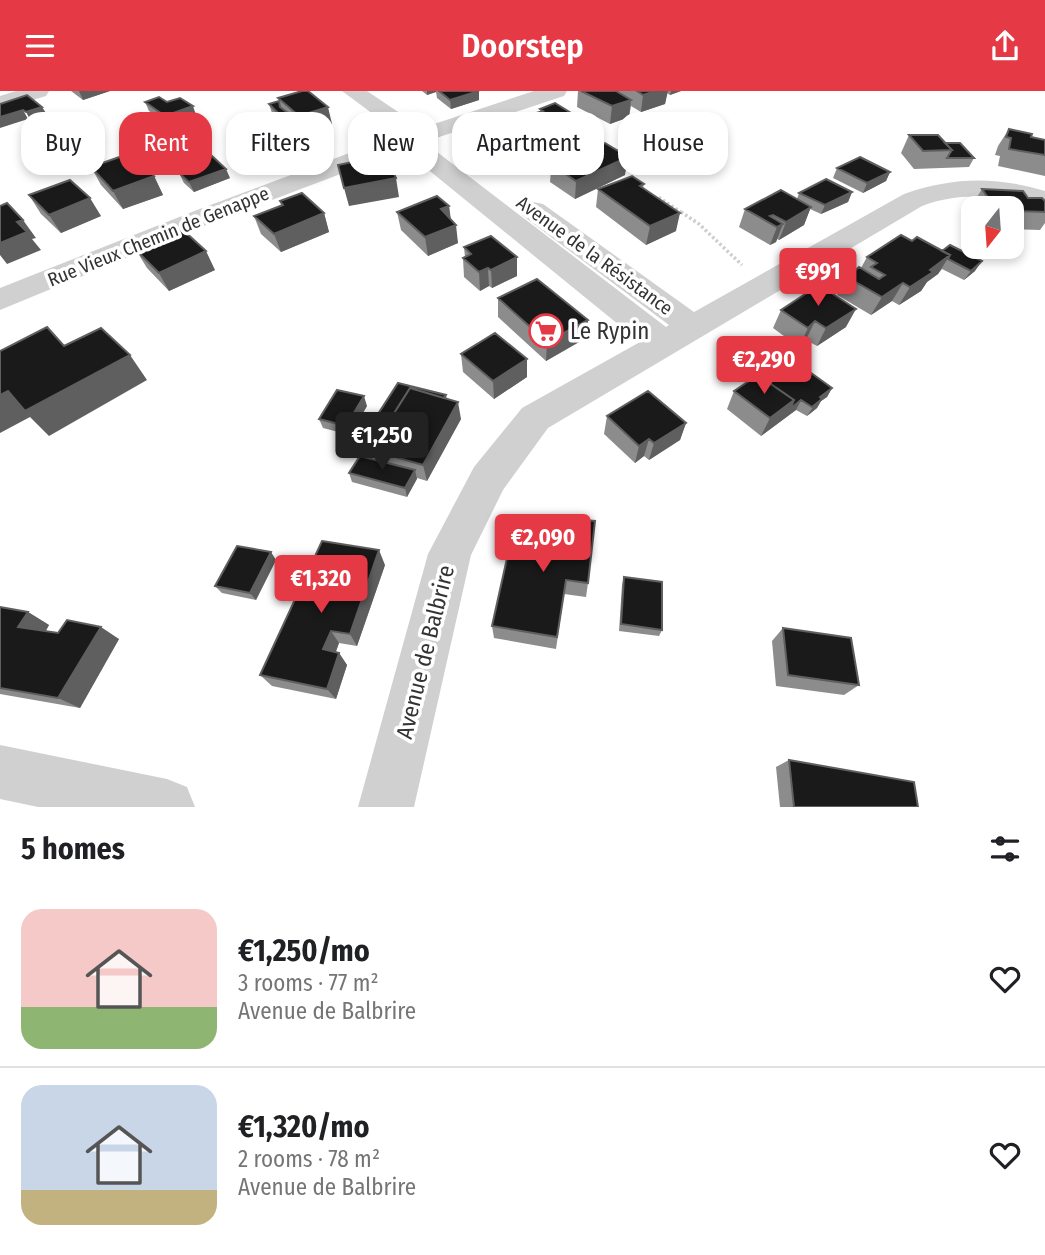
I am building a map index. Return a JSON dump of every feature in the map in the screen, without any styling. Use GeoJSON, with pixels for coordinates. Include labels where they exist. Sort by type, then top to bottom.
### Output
{"type":"FeatureCollection","features":[{"type":"Feature","properties":{"kind":"street"},"geometry":{"type":"LineString","coordinates":[[0,103],[38,91]]}},
{"type":"Feature","properties":{"kind":"street","name":"Avenue de la Résistance"},"geometry":{"type":"LineString","coordinates":[[353,91],[383,112]]}},
{"type":"Feature","properties":{"kind":"street","name":"Rue Vieux Chemin de Genappe"},"geometry":{"type":"LineString","coordinates":[[438,129],[555,91]]}},
{"type":"Feature","properties":{"kind":"street","name":"Avenue de la Résistance"},"geometry":{"type":"LineString","coordinates":[[438,149],[536,211],[678,335]]}},
{"type":"Feature","properties":{"kind":"street","name":"Avenue de la Résistance"},"geometry":{"type":"LineString","coordinates":[[438,155],[508,222],[678,335]]}},
{"type":"Feature","properties":{"kind":"street","name":"Rue Vieux Chemin de Genappe"},"geometry":{"type":"LineString","coordinates":[[0,300],[144,239],[348,162]]}},
{"type":"Feature","properties":{"kind":"street","name":"Avenue de la Résistance"},"geometry":{"type":"LineString","coordinates":[[678,335],[913,200],[940,189],[971,185],[1023,193],[1045,200]]}},
{"type":"Feature","properties":{"kind":"street"},"geometry":{"type":"LineString","coordinates":[[508,222],[536,211]]}},
{"type":"Feature","properties":{"kind":"street","name":"Avenue de Balbrire"},"geometry":{"type":"LineString","coordinates":[[386,807],[450,554],[488,479],[535,418],[678,335]]}},
{"type":"Feature","properties":{"kind":"street"},"geometry":{"type":"LineString","coordinates":[[0,772],[167,807]]}},
{"type":"Feature","properties":{"kind":"path"},"geometry":{"type":"LineString","coordinates":[[659,197],[699,224],[768,285]]}},
{"type":"Feature","properties":{"kind":"building"},"geometry":{"type":"Polygon","coordinates":[[[308,91],[328,107],[312,112],[294,112],[278,98],[308,91]]]}},
{"type":"Feature","properties":{"kind":"building"},"geometry":{"type":"Polygon","coordinates":[[[439,91],[479,91],[450,100],[439,91]]]}},
{"type":"Feature","properties":{"kind":"building"},"geometry":{"type":"Polygon","coordinates":[[[581,91],[616,91],[631,100],[612,106],[581,91]]]}},
{"type":"Feature","properties":{"kind":"building"},"geometry":{"type":"Polygon","coordinates":[[[637,91],[656,91],[643,95],[637,91]]]}},
{"type":"Feature","properties":{"kind":"building"},"geometry":{"type":"Polygon","coordinates":[[[27,95],[42,107],[0,117],[0,104],[27,95]]]}},
{"type":"Feature","properties":{"kind":"building"},"geometry":{"type":"Polygon","coordinates":[[[159,97],[167,102],[180,98],[193,106],[176,112],[159,112],[145,102],[159,97]]]}},
{"type":"Feature","properties":{"kind":"building"},"geometry":{"type":"Polygon","coordinates":[[[279,101],[280,107],[287,112],[277,112],[269,104],[279,101]]]}},
{"type":"Feature","properties":{"kind":"building"},"geometry":{"type":"Polygon","coordinates":[[[555,103],[570,112],[540,112],[543,111],[540,109],[555,103]]]}},
{"type":"Feature","properties":{"kind":"building"},"geometry":{"type":"Polygon","coordinates":[[[1009,129],[1045,140],[1045,155],[1009,149],[1011,138],[1006,137],[1009,129]]]}},
{"type":"Feature","properties":{"kind":"building"},"geometry":{"type":"Polygon","coordinates":[[[909,135],[938,135],[952,150],[923,151],[909,135]]]}},
{"type":"Feature","properties":{"kind":"building"},"geometry":{"type":"Polygon","coordinates":[[[604,143],[618,151],[618,162],[604,168],[604,143]]]}},
{"type":"Feature","properties":{"kind":"building"},"geometry":{"type":"Polygon","coordinates":[[[945,143],[960,143],[974,158],[947,158],[952,150],[945,143]]]}},
{"type":"Feature","properties":{"kind":"building"},"geometry":{"type":"Polygon","coordinates":[[[212,156],[226,169],[212,174],[212,156]]]}},
{"type":"Feature","properties":{"kind":"building"},"geometry":{"type":"Polygon","coordinates":[[[119,157],[119,175],[154,176],[113,191],[98,175],[105,175],[105,162],[119,157]]]}},
{"type":"Feature","properties":{"kind":"building"},"geometry":{"type":"Polygon","coordinates":[[[860,157],[890,172],[867,183],[837,168],[860,157]]]}},
{"type":"Feature","properties":{"kind":"building"},"geometry":{"type":"Polygon","coordinates":[[[348,163],[348,175],[395,175],[396,178],[344,188],[338,165],[348,163]]]}},
{"type":"Feature","properties":{"kind":"building"},"geometry":{"type":"Polygon","coordinates":[[[181,175],[209,175],[189,182],[181,175]]]}},
{"type":"Feature","properties":{"kind":"building"},"geometry":{"type":"Polygon","coordinates":[[[567,175],[589,175],[576,181],[567,175]]]}},
{"type":"Feature","properties":{"kind":"building"},"geometry":{"type":"Polygon","coordinates":[[[632,176],[644,184],[640,186],[680,213],[650,226],[598,189],[632,176]]]}},
{"type":"Feature","properties":{"kind":"building"},"geometry":{"type":"Polygon","coordinates":[[[826,179],[852,192],[825,205],[799,193],[826,179]]]}},
{"type":"Feature","properties":{"kind":"building"},"geometry":{"type":"Polygon","coordinates":[[[70,180],[90,198],[49,215],[29,195],[70,180]]]}},
{"type":"Feature","properties":{"kind":"building"},"geometry":{"type":"Polygon","coordinates":[[[982,189],[1023,191],[1028,198],[1042,198],[1045,201],[1045,212],[1024,211],[1024,196],[987,196],[982,189]]]}},
{"type":"Feature","properties":{"kind":"building"},"geometry":{"type":"Polygon","coordinates":[[[781,190],[811,207],[786,222],[770,216],[783,224],[777,227],[745,209],[781,190]]]}},
{"type":"Feature","properties":{"kind":"building"},"geometry":{"type":"Polygon","coordinates":[[[302,193],[324,213],[274,234],[254,216],[283,205],[280,201],[302,193]]]}},
{"type":"Feature","properties":{"kind":"building"},"geometry":{"type":"Polygon","coordinates":[[[437,196],[449,206],[441,209],[456,225],[425,237],[397,212],[437,196]]]}},
{"type":"Feature","properties":{"kind":"building"},"geometry":{"type":"Polygon","coordinates":[[[7,203],[23,220],[17,222],[27,232],[0,243],[0,206],[7,203]]]}},
{"type":"Feature","properties":{"kind":"building"},"geometry":{"type":"Polygon","coordinates":[[[183,230],[206,251],[159,273],[136,250],[183,230]]]}},
{"type":"Feature","properties":{"kind":"building"},"geometry":{"type":"Polygon","coordinates":[[[901,235],[912,241],[917,237],[950,255],[930,270],[933,272],[910,287],[903,283],[882,297],[847,277],[859,267],[879,279],[885,275],[871,267],[877,263],[867,257],[901,235]]]}},
{"type":"Feature","properties":{"kind":"building"},"geometry":{"type":"Polygon","coordinates":[[[491,236],[517,257],[491,270],[488,268],[479,272],[463,258],[471,254],[464,247],[491,236]]]}},
{"type":"Feature","properties":{"kind":"building"},"geometry":{"type":"Polygon","coordinates":[[[950,245],[961,250],[961,259],[982,261],[971,271],[948,259],[950,255],[942,251],[950,245]]]}},
{"type":"Feature","properties":{"kind":"building"},"geometry":{"type":"Polygon","coordinates":[[[537,279],[588,320],[547,342],[498,298],[537,279]]]}},
{"type":"Feature","properties":{"kind":"building"},"geometry":{"type":"Polygon","coordinates":[[[819,285],[856,309],[826,328],[815,321],[808,328],[781,310],[819,285]]]}},
{"type":"Feature","properties":{"kind":"building"},"geometry":{"type":"Polygon","coordinates":[[[47,327],[64,346],[101,328],[130,355],[25,411],[8,391],[0,395],[0,351],[47,327]]]}},
{"type":"Feature","properties":{"kind":"building"},"geometry":{"type":"Polygon","coordinates":[[[495,333],[527,359],[493,381],[461,354],[495,333]]]}},
{"type":"Feature","properties":{"kind":"building"},"geometry":{"type":"Polygon","coordinates":[[[786,355],[832,388],[812,407],[801,400],[790,409],[794,400],[762,378],[776,368],[772,365],[786,355]]]}},
{"type":"Feature","properties":{"kind":"building"},"geometry":{"type":"Polygon","coordinates":[[[758,375],[794,400],[770,418],[734,391],[758,375]]]}},
{"type":"Feature","properties":{"kind":"building"},"geometry":{"type":"Polygon","coordinates":[[[398,383],[446,395],[444,398],[410,388],[384,429],[371,425],[398,383]]]}},
{"type":"Feature","properties":{"kind":"building"},"geometry":{"type":"Polygon","coordinates":[[[410,388],[458,402],[423,465],[371,450],[410,388]]]}},
{"type":"Feature","properties":{"kind":"building"},"geometry":{"type":"Polygon","coordinates":[[[337,390],[364,396],[346,426],[319,419],[337,390]]]}},
{"type":"Feature","properties":{"kind":"building"},"geometry":{"type":"Polygon","coordinates":[[[648,391],[686,423],[654,443],[649,439],[639,446],[607,416],[648,391]]]}},
{"type":"Feature","properties":{"kind":"building"},"geometry":{"type":"Polygon","coordinates":[[[360,456],[415,470],[405,488],[349,473],[360,456]]]}},
{"type":"Feature","properties":{"kind":"building"},"geometry":{"type":"Polygon","coordinates":[[[531,516],[595,521],[588,583],[566,580],[557,637],[492,626],[511,540],[526,543],[531,516]]]}},
{"type":"Feature","properties":{"kind":"building"},"geometry":{"type":"Polygon","coordinates":[[[322,541],[379,550],[350,634],[331,631],[323,649],[339,653],[327,689],[260,675],[322,541]]]}},
{"type":"Feature","properties":{"kind":"building"},"geometry":{"type":"Polygon","coordinates":[[[237,546],[271,552],[250,593],[215,586],[237,546]]]}},
{"type":"Feature","properties":{"kind":"building"},"geometry":{"type":"Polygon","coordinates":[[[624,577],[662,582],[662,630],[621,624],[624,577]]]}},
{"type":"Feature","properties":{"kind":"building"},"geometry":{"type":"Polygon","coordinates":[[[0,607],[28,612],[18,627],[58,633],[67,620],[101,627],[58,698],[0,688],[0,607]]]}},
{"type":"Feature","properties":{"kind":"building"},"geometry":{"type":"Polygon","coordinates":[[[783,628],[851,638],[859,685],[788,675],[783,628]]]}},
{"type":"Feature","properties":{"kind":"building"},"geometry":{"type":"Polygon","coordinates":[[[789,760],[914,782],[918,807],[794,807],[789,760]]]}},
{"type":"Feature","properties":{"kind":"place","name":"Le Rypin"},"geometry":{"type":"Point","coordinates":[546,331]}}]}
